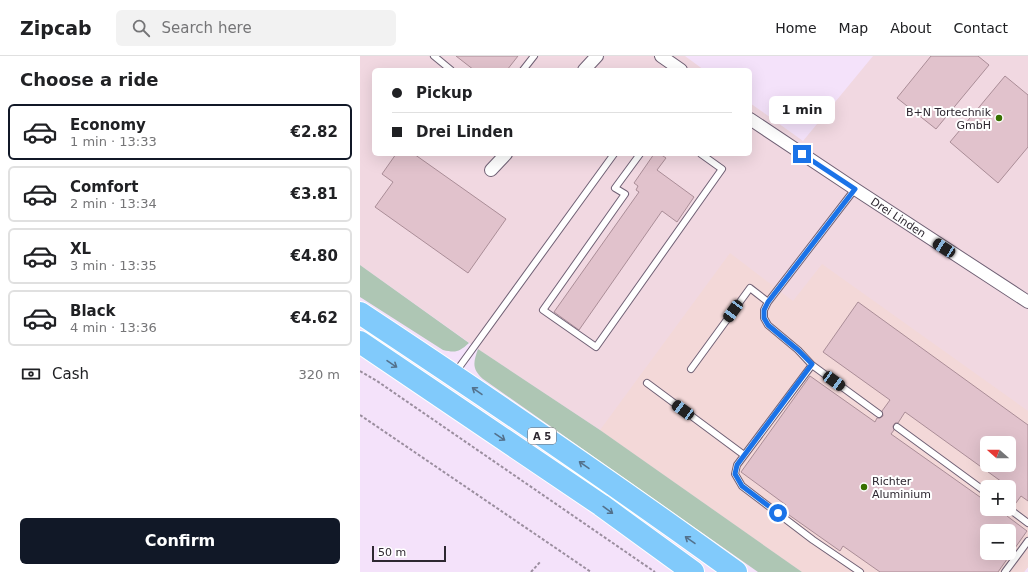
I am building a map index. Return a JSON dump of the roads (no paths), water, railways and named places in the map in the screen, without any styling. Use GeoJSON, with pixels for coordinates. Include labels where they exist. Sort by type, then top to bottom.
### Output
{"type":"FeatureCollection","features":[{"type":"Feature","properties":{"kind":"highway","name":"A 5"},"geometry":{"type":"LineString","coordinates":[[360,313],[614,485],[736,572]]}},
{"type":"Feature","properties":{"kind":"highway","name":"A 5"},"geometry":{"type":"LineString","coordinates":[[360,342],[601,505],[693,572]]}},
{"type":"Feature","properties":{"kind":"street"},"geometry":{"type":"LineString","coordinates":[[586,68],[597,56]]}},
{"type":"Feature","properties":{"kind":"street"},"geometry":{"type":"LineString","coordinates":[[661,56],[676,68]]}},
{"type":"Feature","properties":{"kind":"street","name":"Drei Linden"},"geometry":{"type":"LineString","coordinates":[[752,119],[855,189],[1028,302]]}},
{"type":"Feature","properties":{"kind":"street"},"geometry":{"type":"LineString","coordinates":[[491,170],[504,156]]}},
{"type":"Feature","properties":{"kind":"lane"},"geometry":{"type":"LineString","coordinates":[[434,56],[449,68]]}},
{"type":"Feature","properties":{"kind":"lane"},"geometry":{"type":"LineString","coordinates":[[525,68],[534,56]]}},
{"type":"Feature","properties":{"kind":"lane"},"geometry":{"type":"LineString","coordinates":[[453,375],[613,156]]}},
{"type":"Feature","properties":{"kind":"lane"},"geometry":{"type":"LineString","coordinates":[[639,156],[615,188],[625,194],[543,310],[596,347],[722,170],[704,156]]}},
{"type":"Feature","properties":{"kind":"lane"},"geometry":{"type":"LineString","coordinates":[[855,189],[768,302],[764,310],[764,318],[768,325],[812,364],[879,414]]}},
{"type":"Feature","properties":{"kind":"lane"},"geometry":{"type":"LineString","coordinates":[[691,369],[750,288],[768,302]]}},
{"type":"Feature","properties":{"kind":"lane"},"geometry":{"type":"LineString","coordinates":[[812,364],[744,454],[737,465],[735,474],[742,486],[813,540],[860,572]]}},
{"type":"Feature","properties":{"kind":"lane"},"geometry":{"type":"LineString","coordinates":[[647,383],[744,454]]}},
{"type":"Feature","properties":{"kind":"lane"},"geometry":{"type":"LineString","coordinates":[[897,427],[980,488]]}},
{"type":"Feature","properties":{"kind":"lane"},"geometry":{"type":"LineString","coordinates":[[1016,514],[1028,523]]}},
{"type":"Feature","properties":{"kind":"lane"},"geometry":{"type":"LineString","coordinates":[[1005,572],[1028,541]]}},
{"type":"Feature","properties":{"kind":"place","name":"B+N Tortechnik GmbH"},"geometry":{"type":"Point","coordinates":[999,118]}},
{"type":"Feature","properties":{"kind":"place","name":"Richter Aluminium"},"geometry":{"type":"Point","coordinates":[864,487]}}]}
